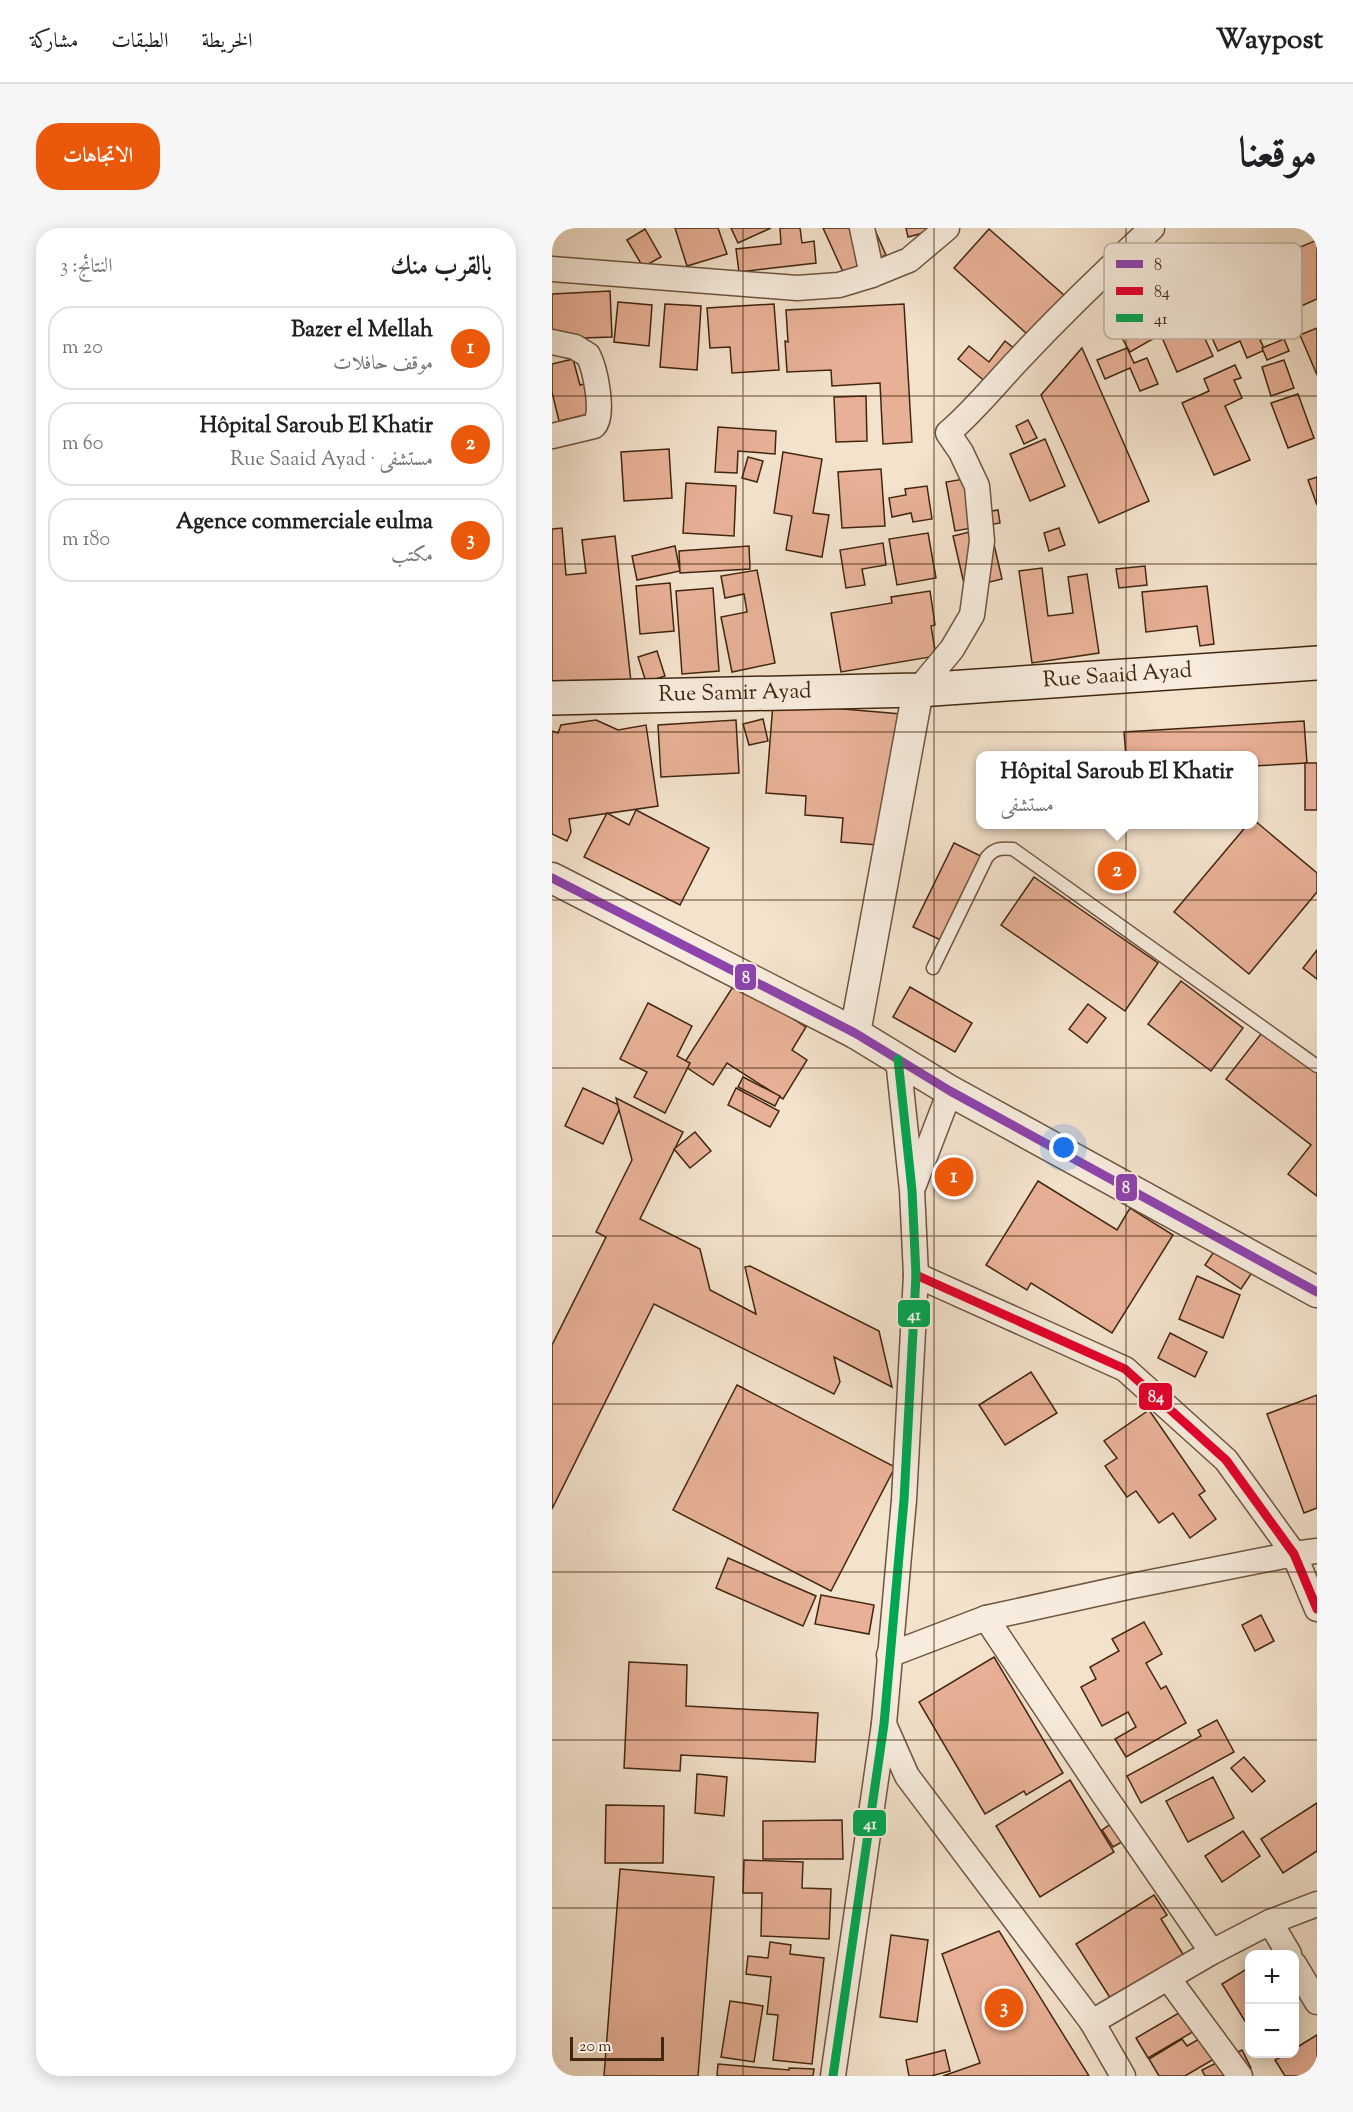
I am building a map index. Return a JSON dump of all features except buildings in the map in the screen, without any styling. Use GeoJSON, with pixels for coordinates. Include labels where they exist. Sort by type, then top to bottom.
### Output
{"type":"FeatureCollection","features":[{"type":"Feature","properties":{"kind":"main road","name":"Rue Saaid Ayad"},"geometry":{"type":"LineString","coordinates":[[918,690],[1317,663]]}},
{"type":"Feature","properties":{"kind":"main road","name":"Rue Samir Ayad"},"geometry":{"type":"LineString","coordinates":[[552,698],[918,690]]}},
{"type":"Feature","properties":{"kind":"street"},"geometry":{"type":"LineString","coordinates":[[862,228],[872,275]]}},
{"type":"Feature","properties":{"kind":"street"},"geometry":{"type":"LineString","coordinates":[[552,269],[797,288],[839,285],[909,260],[947,228]]}},
{"type":"Feature","properties":{"kind":"street"},"geometry":{"type":"LineString","coordinates":[[1136,243],[1152,228]]}},
{"type":"Feature","properties":{"kind":"street"},"geometry":{"type":"LineString","coordinates":[[855,1033],[918,690],[952,649],[972,615],[982,541],[977,486],[961,452],[948,433],[1104,272]]}},
{"type":"Feature","properties":{"kind":"street"},"geometry":{"type":"LineString","coordinates":[[552,342],[575,347],[588,355],[597,387],[599,418],[594,426],[552,436]]}},
{"type":"Feature","properties":{"kind":"street"},"geometry":{"type":"LineString","coordinates":[[552,878],[855,1033],[950,1091],[1317,1292]]}},
{"type":"Feature","properties":{"kind":"street"},"geometry":{"type":"LineString","coordinates":[[833,2076],[884,1724],[904,1500],[916,1275],[912,1190],[898,1059]]}},
{"type":"Feature","properties":{"kind":"street"},"geometry":{"type":"LineString","coordinates":[[912,1190],[950,1091]]}},
{"type":"Feature","properties":{"kind":"street"},"geometry":{"type":"LineString","coordinates":[[916,1275],[1125,1369],[1226,1460],[1305,1552],[1317,1609]]}},
{"type":"Feature","properties":{"kind":"street"},"geometry":{"type":"LineString","coordinates":[[889,1655],[986,1618],[1305,1552]]}},
{"type":"Feature","properties":{"kind":"street"},"geometry":{"type":"LineString","coordinates":[[986,1618],[1212,1952]]}},
{"type":"Feature","properties":{"kind":"street"},"geometry":{"type":"LineString","coordinates":[[884,1724],[907,1776],[1092,2022],[1123,2076]]}},
{"type":"Feature","properties":{"kind":"street"},"geometry":{"type":"LineString","coordinates":[[1092,2022],[1212,1952],[1270,1922],[1317,1904]]}},
{"type":"Feature","properties":{"kind":"street"},"geometry":{"type":"LineString","coordinates":[[1270,1922],[1287,1950]]}},
{"type":"Feature","properties":{"kind":"street"},"geometry":{"type":"LineString","coordinates":[[1299,1972],[1317,2002]]}},
{"type":"Feature","properties":{"kind":"street"},"geometry":{"type":"LineString","coordinates":[[1168,1978],[1240,2076]]}},
{"type":"Feature","properties":{"kind":"lane"},"geometry":{"type":"LineString","coordinates":[[933,968],[987,857],[993,850],[1013,849],[1317,1066]]}},
{"type":"Feature","properties":{"kind":"transit line","name":"8"},"geometry":{"type":"LineString","coordinates":[[552,878],[855,1033],[950,1091],[1317,1292]]}},
{"type":"Feature","properties":{"kind":"transit line","name":"41"},"geometry":{"type":"LineString","coordinates":[[833,2076],[884,1724],[904,1500],[916,1275],[912,1190],[898,1059]]}},
{"type":"Feature","properties":{"kind":"transit line","name":"84"},"geometry":{"type":"LineString","coordinates":[[916,1275],[1125,1369],[1226,1460],[1294,1554],[1317,1609]]}},
{"type":"Feature","properties":{"kind":"place","name":"Hôpital Saroub El Khatir"},"geometry":{"type":"Point","coordinates":[1117,871]}},
{"type":"Feature","properties":{"kind":"place","name":"Bazer el Mellah"},"geometry":{"type":"Point","coordinates":[954,1177]}},
{"type":"Feature","properties":{"kind":"place","name":"Agence commerciale eulma"},"geometry":{"type":"Point","coordinates":[1004,2008]}}]}
